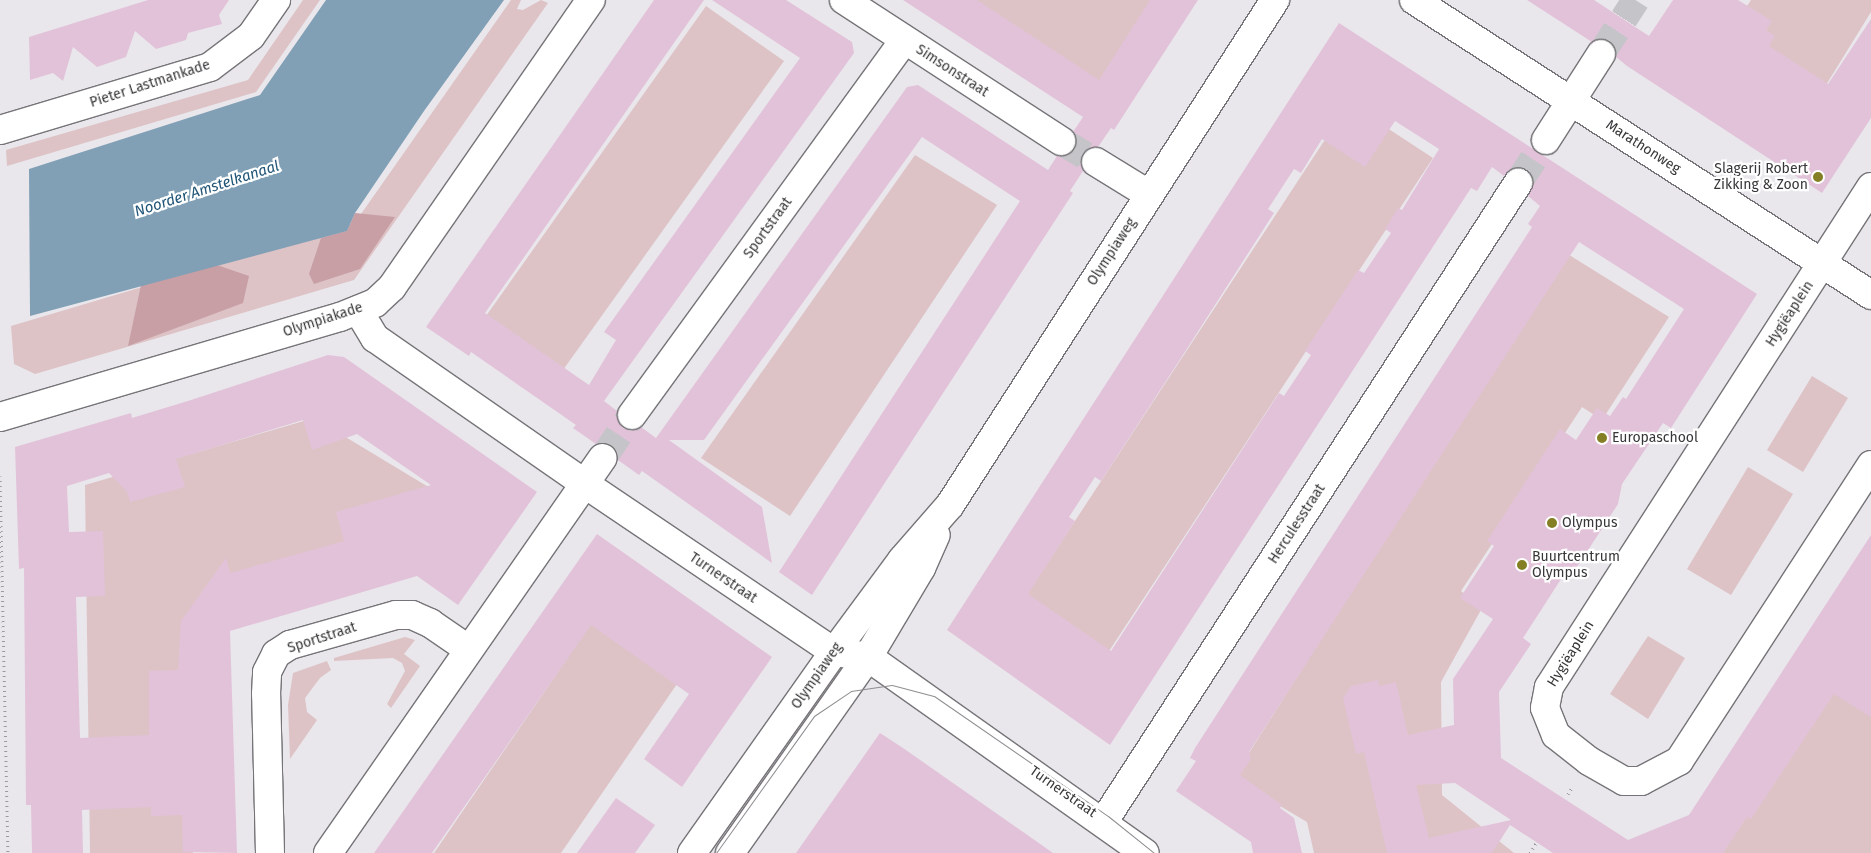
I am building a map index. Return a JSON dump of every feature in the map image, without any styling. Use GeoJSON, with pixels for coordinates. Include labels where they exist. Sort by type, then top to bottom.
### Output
{"type":"FeatureCollection","features":[{"type":"Feature","properties":{"kind":"street","name":"Pieter Lastmankade"},"geometry":{"type":"LineString","coordinates":[[0,130],[210,67],[251,36],[276,0]]}},
{"type":"Feature","properties":{"kind":"street","name":"Olympiakade"},"geometry":{"type":"LineString","coordinates":[[0,417],[358,310],[375,302],[392,287],[591,0]]}},
{"type":"Feature","properties":{"kind":"street","name":"Simsonstraat"},"geometry":{"type":"LineString","coordinates":[[844,0],[1061,141]]}},
{"type":"Feature","properties":{"kind":"street","name":"Olympiaweg"},"geometry":{"type":"LineString","coordinates":[[692,853],[834,652],[902,560],[950,504],[1148,194],[1275,0]]}},
{"type":"Feature","properties":{"kind":"street","name":"Marathonweg"},"geometry":{"type":"LineString","coordinates":[[1414,0],[1871,295]]}},
{"type":"Feature","properties":{"kind":"street","name":"Sportstraat"},"geometry":{"type":"LineString","coordinates":[[632,415],[904,40]]}},
{"type":"Feature","properties":{"kind":"street"},"geometry":{"type":"LineString","coordinates":[[1546,140],[1601,54]]}},
{"type":"Feature","properties":{"kind":"street"},"geometry":{"type":"LineString","coordinates":[[1096,162],[1148,194]]}},
{"type":"Feature","properties":{"kind":"street","name":"Herculesstraat"},"geometry":{"type":"LineString","coordinates":[[1104,821],[1518,183]]}},
{"type":"Feature","properties":{"kind":"street","name":"Hygiëaplein"},"geometry":{"type":"LineString","coordinates":[[1871,187],[1549,687],[1545,708],[1556,735],[1589,761],[1624,781],[1648,779],[1679,761],[1871,466]]}},
{"type":"Feature","properties":{"kind":"street","name":"Turnerstraat"},"geometry":{"type":"LineString","coordinates":[[358,310],[375,338],[585,484],[834,652],[868,656],[1104,821]]}},
{"type":"Feature","properties":{"kind":"street"},"geometry":{"type":"LineString","coordinates":[[328,853],[603,458]]}},
{"type":"Feature","properties":{"kind":"street","name":"Olympiaweg"},"geometry":{"type":"LineString","coordinates":[[730,853],[868,656],[921,568],[950,504]]}},
{"type":"Feature","properties":{"kind":"street","name":"Sportstraat"},"geometry":{"type":"LineString","coordinates":[[270,853],[266,694],[267,672],[276,654],[290,645],[396,615],[412,615],[430,623],[468,650]]}},
{"type":"Feature","properties":{"kind":"street"},"geometry":{"type":"LineString","coordinates":[[1104,821],[1145,853]]}},
{"type":"Feature","properties":{"kind":"path"},"geometry":{"type":"LineString","coordinates":[[0,476],[8,853]]}},
{"type":"Feature","properties":{"kind":"path"},"geometry":{"type":"LineString","coordinates":[[1530,853],[1536,843]]}},
{"type":"Feature","properties":{"kind":"shaded area"},"geometry":{"type":"Polygon","coordinates":[[[303,0],[320,0],[256,92],[7,166],[6,150],[248,80],[303,0]]]}},
{"type":"Feature","properties":{"kind":"shaded area"},"geometry":{"type":"Polygon","coordinates":[[[511,0],[521,0],[517,9],[523,10],[541,0],[548,3],[354,280],[35,374],[14,364],[11,326],[354,224],[511,0]]]}},
{"type":"Feature","properties":{"kind":"shaded area"},"geometry":{"type":"Polygon","coordinates":[[[939,0],[1169,0],[1101,104],[939,0]]]}},
{"type":"Feature","properties":{"kind":"shaded area"},"geometry":{"type":"Polygon","coordinates":[[[1751,0],[1871,0],[1871,12],[1802,124],[1714,56],[1751,0]]]}},
{"type":"Feature","properties":{"kind":"shaded area"},"geometry":{"type":"Polygon","coordinates":[[[706,6],[784,61],[563,370],[486,316],[706,6]]]}},
{"type":"Feature","properties":{"kind":"shaded area"},"geometry":{"type":"Polygon","coordinates":[[[1349,103],[1433,158],[1092,677],[1008,623],[1349,103]]]}},
{"type":"Feature","properties":{"kind":"shaded area"},"geometry":{"type":"Polygon","coordinates":[[[915,155],[997,205],[790,516],[701,458],[915,155]]]}},
{"type":"Feature","properties":{"kind":"shaded area"},"geometry":{"type":"Polygon","coordinates":[[[355,213],[395,217],[360,269],[314,284],[309,274],[321,238],[347,231],[355,213]]]}},
{"type":"Feature","properties":{"kind":"shaded area"},"geometry":{"type":"Polygon","coordinates":[[[1566,253],[1669,317],[1602,420],[1582,407],[1461,591],[1482,608],[1441,682],[1442,795],[1514,853],[1314,853],[1307,822],[1233,778],[1566,253]]]}},
{"type":"Feature","properties":{"kind":"shaded area"},"geometry":{"type":"Polygon","coordinates":[[[217,265],[249,276],[243,303],[128,346],[141,285],[217,265]]]}},
{"type":"Feature","properties":{"kind":"shaded area"},"geometry":{"type":"Polygon","coordinates":[[[1812,376],[1848,398],[1803,472],[1767,450],[1812,376]]]}},
{"type":"Feature","properties":{"kind":"shaded area"},"geometry":{"type":"Polygon","coordinates":[[[314,418],[455,503],[209,589],[182,621],[193,853],[90,853],[85,485],[314,418]]]}},
{"type":"Feature","properties":{"kind":"shaded area"},"geometry":{"type":"Polygon","coordinates":[[[1748,467],[1793,494],[1731,595],[1687,569],[1748,467]]]}},
{"type":"Feature","properties":{"kind":"shaded area"},"geometry":{"type":"Polygon","coordinates":[[[601,609],[688,668],[561,853],[434,853],[601,609]]]}},
{"type":"Feature","properties":{"kind":"shaded area"},"geometry":{"type":"Polygon","coordinates":[[[1871,626],[1871,853],[1718,853],[1871,626]]]}},
{"type":"Feature","properties":{"kind":"shaded area"},"geometry":{"type":"Polygon","coordinates":[[[1648,636],[1685,658],[1648,719],[1610,694],[1648,636]]]}},
{"type":"Feature","properties":{"kind":"shaded area"},"geometry":{"type":"Polygon","coordinates":[[[405,637],[415,640],[404,654],[420,666],[391,708],[387,704],[405,671],[402,663],[393,658],[334,661],[334,658],[405,637]]]}},
{"type":"Feature","properties":{"kind":"shaded area"},"geometry":{"type":"Polygon","coordinates":[[[327,661],[331,670],[320,678],[305,698],[307,712],[317,720],[290,759],[288,705],[293,673],[327,661]]]}},
{"type":"Feature","properties":{"kind":"water","name":"Noorder Amstelkanaal"},"geometry":{"type":"Polygon","coordinates":[[[326,0],[504,0],[424,111],[355,213],[347,231],[30,316],[29,169],[260,95],[326,0]]]}},
{"type":"Feature","properties":{"kind":"building"},"geometry":{"type":"Polygon","coordinates":[[[148,0],[229,0],[219,15],[222,24],[188,33],[186,40],[156,49],[135,31],[126,57],[97,67],[73,47],[63,81],[53,73],[30,80],[29,37],[148,0]]]}},
{"type":"Feature","properties":{"kind":"building"},"geometry":{"type":"Polygon","coordinates":[[[654,0],[704,0],[485,313],[589,385],[616,340],[604,332],[800,58],[712,0],[786,0],[852,42],[854,53],[604,401],[617,411],[618,421],[623,428],[631,431],[641,427],[656,438],[907,87],[918,85],[1048,170],[1057,156],[1068,155],[1074,149],[1077,141],[1073,132],[1083,117],[903,0],[977,0],[1099,80],[1150,0],[1198,0],[1114,130],[1111,128],[1098,147],[1089,148],[1083,153],[1080,162],[1083,171],[1070,191],[1073,193],[812,595],[779,572],[1020,201],[922,137],[704,440],[669,440],[762,507],[772,563],[642,471],[639,475],[618,460],[617,452],[611,445],[596,444],[573,428],[576,425],[471,352],[469,356],[426,327],[654,0]]]}},
{"type":"Feature","properties":{"kind":"building"},"geometry":{"type":"Polygon","coordinates":[[[1527,0],[1594,0],[1649,36],[1673,0],[1738,0],[1772,21],[1766,30],[1775,36],[1769,46],[1828,84],[1871,19],[1871,118],[1822,193],[1627,66],[1616,57],[1615,47],[1610,41],[1601,38],[1592,42],[1527,0]]]}},
{"type":"Feature","properties":{"kind":"building"},"geometry":{"type":"Polygon","coordinates":[[[1339,23],[1757,294],[1671,428],[1663,423],[1622,484],[1618,504],[1579,564],[1569,577],[1563,576],[1523,638],[1531,644],[1499,692],[1501,758],[1628,840],[1689,815],[1871,535],[1871,717],[1834,694],[1751,819],[1747,817],[1723,853],[1553,853],[1510,825],[1492,853],[1387,853],[1364,752],[1356,754],[1343,698],[1351,686],[1378,680],[1379,686],[1396,682],[1408,735],[1454,725],[1453,679],[1493,619],[1460,598],[1494,546],[1487,541],[1560,429],[1576,440],[1597,408],[1610,416],[1623,397],[1626,399],[1684,309],[1579,242],[1249,752],[1251,759],[1240,775],[1282,805],[1280,808],[1294,818],[1302,853],[1253,853],[1251,842],[1176,791],[1196,761],[1190,758],[1195,748],[1532,227],[1528,224],[1540,206],[1528,196],[1534,184],[1532,176],[1519,167],[1510,169],[1504,176],[1492,167],[1477,191],[1471,188],[1110,745],[947,630],[1339,23]],[[1395,121],[1365,167],[1322,139],[1301,173],[1294,169],[1268,209],[1274,213],[1181,358],[1101,481],[1095,477],[1069,517],[1075,521],[1028,594],[1111,651],[1279,393],[1284,396],[1311,355],[1305,351],[1358,270],[1364,273],[1391,233],[1385,229],[1398,208],[1402,210],[1439,149],[1395,121]],[[1455,783],[1416,785],[1429,838],[1511,820],[1455,783]]]}},
{"type":"Feature","properties":{"kind":"building"},"geometry":{"type":"Polygon","coordinates":[[[328,355],[344,357],[537,492],[458,605],[417,576],[230,631],[237,853],[183,852],[182,815],[151,816],[151,807],[82,810],[83,853],[32,853],[31,805],[26,805],[24,568],[19,569],[15,447],[131,413],[132,418],[328,355]],[[303,420],[176,459],[185,487],[130,502],[127,492],[109,473],[67,486],[69,532],[103,531],[105,596],[76,597],[80,738],[149,735],[149,671],[178,670],[181,621],[226,558],[230,573],[344,541],[336,512],[431,485],[357,434],[312,450],[303,420]]]}},
{"type":"Feature","properties":{"kind":"building"},"geometry":{"type":"Polygon","coordinates":[[[597,534],[772,657],[682,787],[644,759],[689,694],[591,625],[432,853],[374,853],[597,534]]]}},
{"type":"Feature","properties":{"kind":"building"},"geometry":{"type":"Polygon","coordinates":[[[880,733],[903,748],[1053,853],[796,853],[880,733]]]}},
{"type":"Feature","properties":{"kind":"building"},"geometry":{"type":"Polygon","coordinates":[[[616,798],[655,825],[635,853],[577,853],[616,798]]]}},
{"type":"Feature","properties":{"kind":"tunnel"},"geometry":{"type":"LineString","coordinates":[[1601,54],[1636,0]]}},
{"type":"Feature","properties":{"kind":"tunnel"},"geometry":{"type":"LineString","coordinates":[[1518,183],[1546,140]]}},
{"type":"Feature","properties":{"kind":"tunnel"},"geometry":{"type":"LineString","coordinates":[[1061,141],[1096,162]]}},
{"type":"Feature","properties":{"kind":"tunnel"},"geometry":{"type":"LineString","coordinates":[[603,458],[632,415]]}},
{"type":"Feature","properties":{"kind":"tram line"},"geometry":{"type":"LineString","coordinates":[[716,853],[814,716],[851,691],[892,685],[934,696],[1108,816],[1154,853]]}},
{"type":"Feature","properties":{"kind":"place","name":"Slagerij Robert Zikking & Zoon"},"geometry":{"type":"Point","coordinates":[1818,177]}},
{"type":"Feature","properties":{"kind":"place","name":"Europaschool"},"geometry":{"type":"Point","coordinates":[1602,438]}},
{"type":"Feature","properties":{"kind":"place","name":"Olympus"},"geometry":{"type":"Point","coordinates":[1552,523]}},
{"type":"Feature","properties":{"kind":"place","name":"Buurtcentrum Olympus"},"geometry":{"type":"Point","coordinates":[1522,565]}}]}
